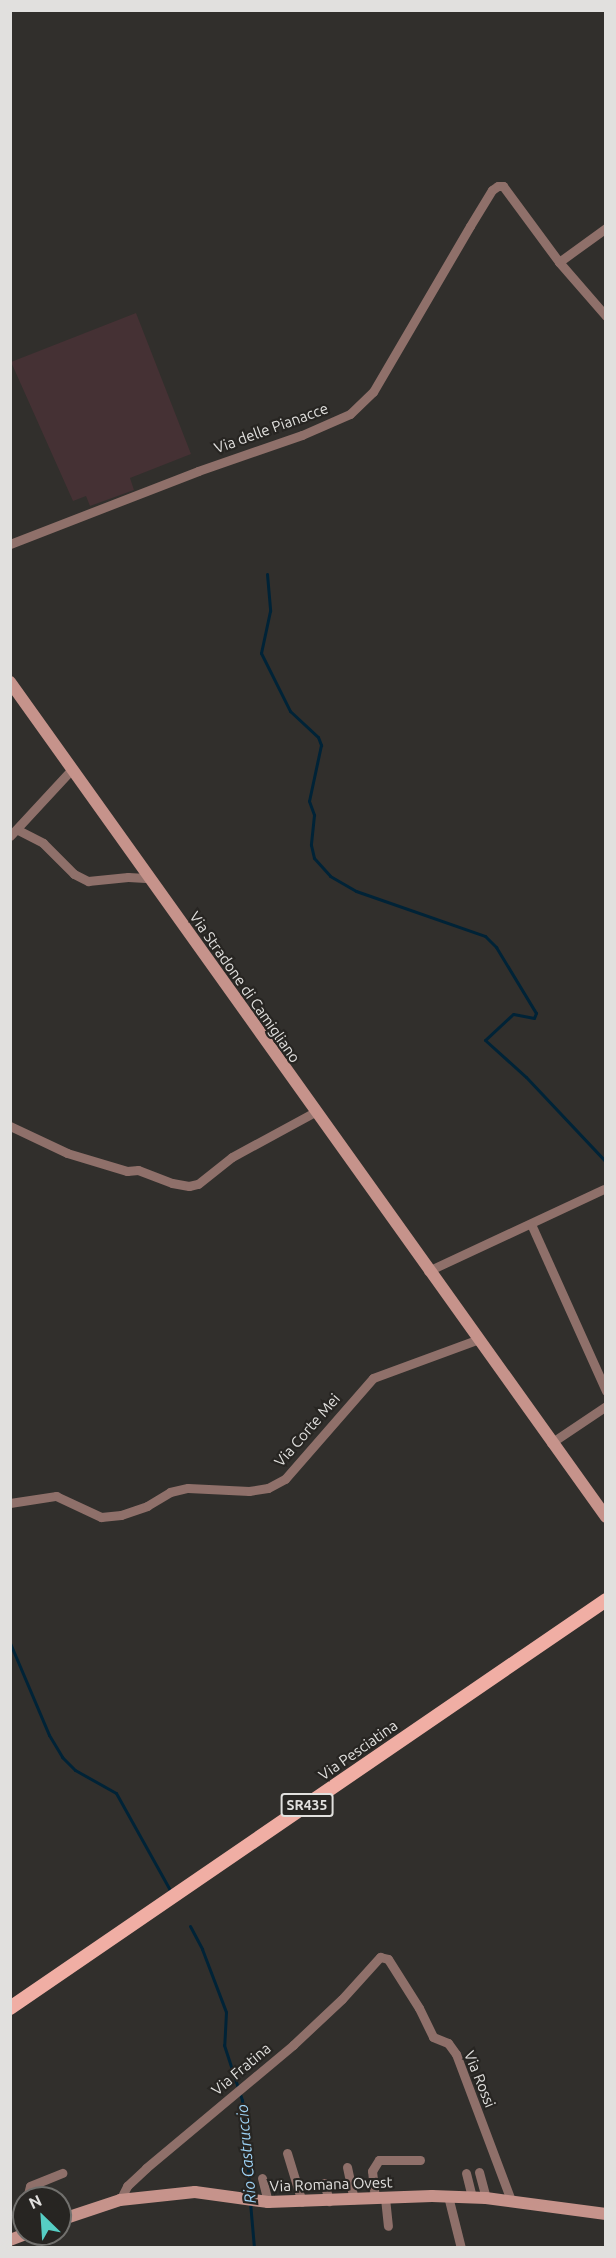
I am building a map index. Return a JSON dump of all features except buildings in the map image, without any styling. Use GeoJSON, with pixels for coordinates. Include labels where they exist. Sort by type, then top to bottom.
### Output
{"type":"FeatureCollection","features":[{"type":"Feature","properties":{"kind":"main road","name":"Via Pesciatina"},"geometry":{"type":"LineString","coordinates":[[10,2008],[605,1599]]}},
{"type":"Feature","properties":{"kind":"street","name":"Via delle Pianacce"},"geometry":{"type":"LineString","coordinates":[[10,544],[198,471],[302,435],[350,414],[373,392],[492,190],[503,186],[559,262]]}},
{"type":"Feature","properties":{"kind":"street"},"geometry":{"type":"LineString","coordinates":[[606,228],[559,262],[606,316]]}},
{"type":"Feature","properties":{"kind":"street","name":"Via Stradone di Camigliano"},"geometry":{"type":"LineString","coordinates":[[10,682],[428,1271],[606,1517]]}},
{"type":"Feature","properties":{"kind":"street"},"geometry":{"type":"LineString","coordinates":[[72,769],[14,833],[43,843],[74,874],[88,881],[128,877],[150,878]]}},
{"type":"Feature","properties":{"kind":"street"},"geometry":{"type":"LineString","coordinates":[[10,1126],[75,1155],[127,1171],[138,1170],[172,1183],[189,1185],[198,1184],[232,1157],[315,1112]]}},
{"type":"Feature","properties":{"kind":"street"},"geometry":{"type":"LineString","coordinates":[[428,1271],[604,1188]]}},
{"type":"Feature","properties":{"kind":"street"},"geometry":{"type":"LineString","coordinates":[[531,1224],[606,1391]]}},
{"type":"Feature","properties":{"kind":"street","name":"Via Corte Mei"},"geometry":{"type":"LineString","coordinates":[[10,1503],[56,1496],[101,1517],[137,1509],[170,1492],[188,1488],[249,1491],[268,1488],[285,1479],[373,1378],[479,1339]]}},
{"type":"Feature","properties":{"kind":"street"},"geometry":{"type":"LineString","coordinates":[[551,1443],[606,1406]]}},
{"type":"Feature","properties":{"kind":"street","name":"Via Fratina"},"geometry":{"type":"LineString","coordinates":[[120,2200],[127,2186],[146,2168],[342,1999],[380,1957]]}},
{"type":"Feature","properties":{"kind":"street","name":"Via Rossi"},"geometry":{"type":"LineString","coordinates":[[380,1957],[388,1959],[419,2008],[433,2037],[448,2043],[456,2054],[511,2200]]}},
{"type":"Feature","properties":{"kind":"street"},"geometry":{"type":"LineString","coordinates":[[287,2153],[302,2202]]}},
{"type":"Feature","properties":{"kind":"street"},"geometry":{"type":"LineString","coordinates":[[388,2226],[372,2171],[379,2160],[420,2160]]}},
{"type":"Feature","properties":{"kind":"street"},"geometry":{"type":"LineString","coordinates":[[347,2166],[354,2199]]}},
{"type":"Feature","properties":{"kind":"street"},"geometry":{"type":"LineString","coordinates":[[479,2172],[486,2198]]}},
{"type":"Feature","properties":{"kind":"street"},"geometry":{"type":"LineString","coordinates":[[30,2186],[62,2173]]}},
{"type":"Feature","properties":{"kind":"street"},"geometry":{"type":"LineString","coordinates":[[466,2173],[472,2197]]}},
{"type":"Feature","properties":{"kind":"street"},"geometry":{"type":"LineString","coordinates":[[262,2178],[268,2202]]}},
{"type":"Feature","properties":{"kind":"street"},"geometry":{"type":"LineString","coordinates":[[324,2183],[329,2201]]}},
{"type":"Feature","properties":{"kind":"street","name":"Via Romana Ovest"},"geometry":{"type":"LineString","coordinates":[[72,2216],[120,2200],[195,2192],[268,2202],[472,2197],[511,2200],[606,2214]]}},
{"type":"Feature","properties":{"kind":"street"},"geometry":{"type":"LineString","coordinates":[[448,2196],[461,2247]]}},
{"type":"Feature","properties":{"kind":"shaded area"},"geometry":{"type":"Polygon","coordinates":[[[136,313],[191,454],[130,478],[134,490],[90,506],[86,496],[73,501],[11,362],[136,313]]]}},
{"type":"Feature","properties":{"kind":"waterway"},"geometry":{"type":"LineString","coordinates":[[267,574],[270,611],[261,653],[290,711],[318,737],[321,745],[309,801],[314,815],[311,845],[314,858],[330,876],[356,891],[485,936],[496,947],[536,1013],[534,1018],[513,1014],[485,1040],[526,1077],[606,1162]]}},
{"type":"Feature","properties":{"kind":"waterway","name":"Rio Castruccio"},"geometry":{"type":"LineString","coordinates":[[10,1643],[49,1735],[62,1757],[75,1770],[116,1793],[170,1890]]}},
{"type":"Feature","properties":{"kind":"waterway","name":"Rio Castruccio"},"geometry":{"type":"LineString","coordinates":[[190,1926],[202,1949],[226,2012],[224,2045],[242,2100],[250,2195]]}},
{"type":"Feature","properties":{"kind":"waterway","name":"Rio Castruccio"},"geometry":{"type":"LineString","coordinates":[[250,2202],[254,2248]]}}]}
